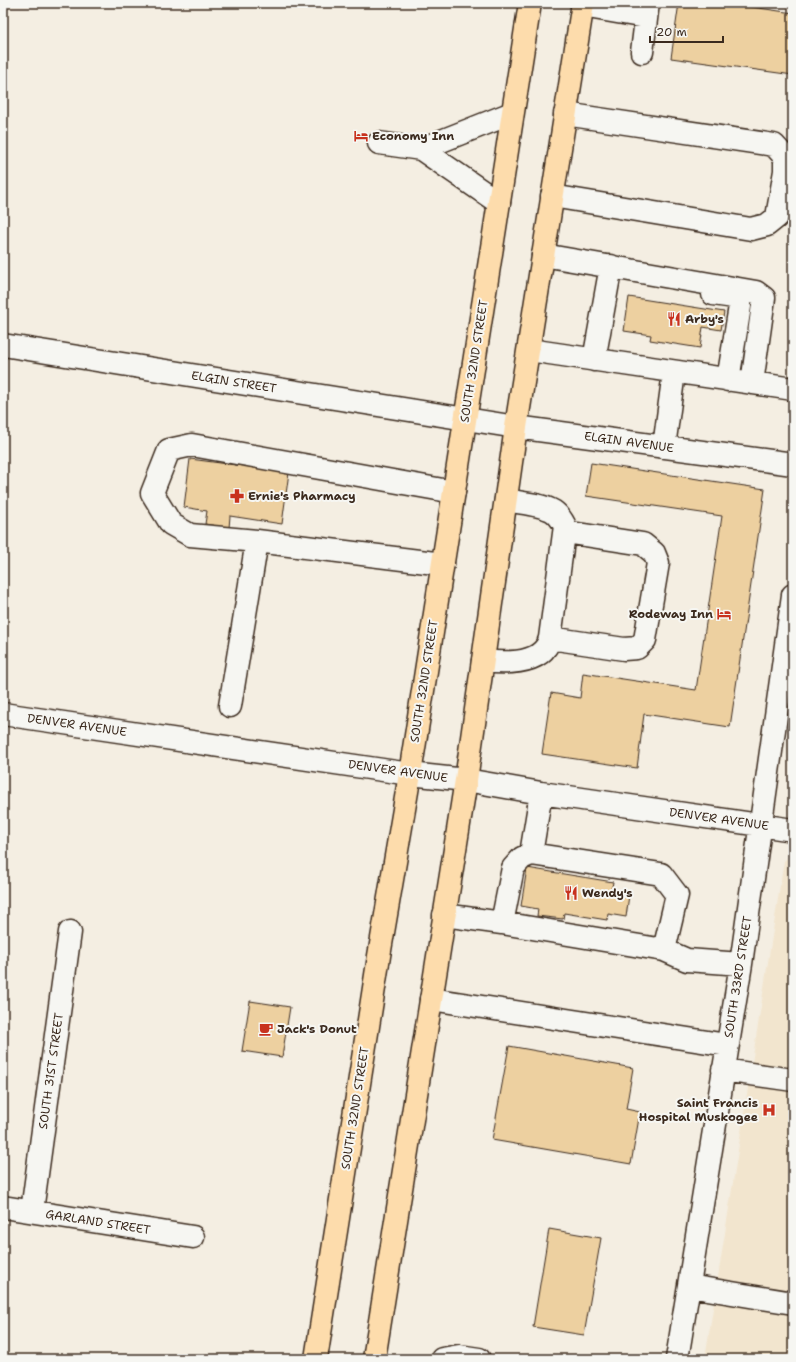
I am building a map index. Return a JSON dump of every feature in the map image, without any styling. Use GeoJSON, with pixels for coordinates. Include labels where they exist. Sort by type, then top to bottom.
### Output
{"type":"FeatureCollection","features":[{"type":"Feature","properties":{"kind":"highway","name":"SOUTH 32ND STREET"},"geometry":{"type":"LineString","coordinates":[[316,1359],[378,964],[410,774],[530,3]]}},
{"type":"Feature","properties":{"kind":"highway"},"geometry":{"type":"LineString","coordinates":[[378,1359],[431,999],[466,780],[516,427],[582,4]]}},
{"type":"Feature","properties":{"kind":"street"},"geometry":{"type":"LineString","coordinates":[[582,4],[647,10],[642,52]]}},
{"type":"Feature","properties":{"kind":"street"},"geometry":{"type":"LineString","coordinates":[[421,149],[512,113]]}},
{"type":"Feature","properties":{"kind":"street"},"geometry":{"type":"LineString","coordinates":[[552,196],[751,229],[767,225],[777,217],[785,171],[785,157],[774,145],[565,114]]}},
{"type":"Feature","properties":{"kind":"street"},"geometry":{"type":"LineString","coordinates":[[379,143],[421,149],[498,203]]}},
{"type":"Feature","properties":{"kind":"street"},"geometry":{"type":"LineString","coordinates":[[543,255],[609,272],[734,297],[740,306],[728,380]]}},
{"type":"Feature","properties":{"kind":"street"},"geometry":{"type":"LineString","coordinates":[[609,272],[756,292],[764,298],[752,383]]}},
{"type":"Feature","properties":{"kind":"street"},"geometry":{"type":"LineString","coordinates":[[594,360],[609,272]]}},
{"type":"Feature","properties":{"kind":"street","name":"ELGIN STREET"},"geometry":{"type":"LineString","coordinates":[[3,345],[465,418]]}},
{"type":"Feature","properties":{"kind":"street"},"geometry":{"type":"LineString","coordinates":[[529,350],[793,389]]}},
{"type":"Feature","properties":{"kind":"street"},"geometry":{"type":"LineString","coordinates":[[664,447],[674,372]]}},
{"type":"Feature","properties":{"kind":"street","name":"ELGIN AVENUE"},"geometry":{"type":"LineString","coordinates":[[465,418],[516,427],[793,464]]}},
{"type":"Feature","properties":{"kind":"street"},"geometry":{"type":"LineString","coordinates":[[443,564],[257,540],[190,535],[171,524],[152,492],[169,450],[192,445],[454,492]]}},
{"type":"Feature","properties":{"kind":"street"},"geometry":{"type":"LineString","coordinates":[[483,661],[501,663],[521,661],[536,655],[546,648],[550,638],[565,526],[554,512],[545,507],[506,500]]}},
{"type":"Feature","properties":{"kind":"street"},"geometry":{"type":"LineString","coordinates":[[550,638],[624,649],[637,648],[645,640],[658,563],[654,553],[643,544],[565,532]]}},
{"type":"Feature","properties":{"kind":"street"},"geometry":{"type":"LineString","coordinates":[[230,706],[257,540]]}},
{"type":"Feature","properties":{"kind":"street","name":"SOUTH 33RD STREET"},"geometry":{"type":"LineString","coordinates":[[677,1359],[741,964],[793,595]]}},
{"type":"Feature","properties":{"kind":"street","name":"DENVER AVENUE"},"geometry":{"type":"LineString","coordinates":[[3,714],[410,774],[466,780],[541,793],[793,830]]}},
{"type":"Feature","properties":{"kind":"street"},"geometry":{"type":"LineString","coordinates":[[531,854],[541,793]]}},
{"type":"Feature","properties":{"kind":"street"},"geometry":{"type":"LineString","coordinates":[[502,923],[514,868],[522,858],[531,854],[661,874],[677,895],[664,950]]}},
{"type":"Feature","properties":{"kind":"street"},"geometry":{"type":"LineString","coordinates":[[444,915],[502,923],[664,950],[687,960],[741,964]]}},
{"type":"Feature","properties":{"kind":"street","name":"SOUTH 31ST STREET"},"geometry":{"type":"LineString","coordinates":[[32,1211],[70,932]]}},
{"type":"Feature","properties":{"kind":"street"},"geometry":{"type":"LineString","coordinates":[[431,999],[727,1045]]}},
{"type":"Feature","properties":{"kind":"street"},"geometry":{"type":"LineString","coordinates":[[723,1070],[793,1080]]}},
{"type":"Feature","properties":{"kind":"street","name":"GARLAND STREET"},"geometry":{"type":"LineString","coordinates":[[3,1207],[192,1237]]}},
{"type":"Feature","properties":{"kind":"street"},"geometry":{"type":"LineString","coordinates":[[689,1286],[793,1303]]}},
{"type":"Feature","properties":{"kind":"street"},"geometry":{"type":"LineString","coordinates":[[442,1359],[459,1356],[479,1359]]}},
{"type":"Feature","properties":{"kind":"shaded area","name":"Saint Francis Hospital Muskogee"},"geometry":{"type":"Polygon","coordinates":[[[793,853],[793,1359],[705,1359],[784,861],[793,853]]]}},
{"type":"Feature","properties":{"kind":"building"},"geometry":{"type":"Polygon","coordinates":[[[679,3],[724,3],[793,13],[793,75],[671,58],[679,3]]]}},
{"type":"Feature","properties":{"kind":"building","name":"Arby's"},"geometry":{"type":"Polygon","coordinates":[[[629,297],[724,312],[721,330],[703,327],[700,348],[650,340],[651,335],[624,331],[629,297]]]}},
{"type":"Feature","properties":{"kind":"building"},"geometry":{"type":"Polygon","coordinates":[[[190,459],[289,472],[282,524],[230,516],[229,528],[205,524],[207,511],[184,507],[190,459]]]}},
{"type":"Feature","properties":{"kind":"building"},"geometry":{"type":"Polygon","coordinates":[[[591,463],[765,489],[730,727],[644,714],[637,768],[542,754],[551,693],[580,698],[583,673],[696,690],[722,516],[586,496],[591,463]]]}},
{"type":"Feature","properties":{"kind":"building","name":"Wendy's"},"geometry":{"type":"Polygon","coordinates":[[[527,868],[613,882],[611,892],[629,895],[626,917],[608,914],[607,920],[564,913],[563,919],[537,916],[538,909],[521,906],[527,868]]]}},
{"type":"Feature","properties":{"kind":"building","name":"Jack's Donut"},"geometry":{"type":"Polygon","coordinates":[[[250,1001],[290,1007],[282,1057],[242,1051],[250,1001]]]}},
{"type":"Feature","properties":{"kind":"building"},"geometry":{"type":"Polygon","coordinates":[[[509,1046],[633,1068],[626,1109],[640,1112],[631,1164],[492,1140],[509,1046]]]}},
{"type":"Feature","properties":{"kind":"building"},"geometry":{"type":"Polygon","coordinates":[[[549,1229],[601,1238],[584,1335],[533,1327],[549,1229]]]}},
{"type":"Feature","properties":{"kind":"place","name":"Economy Inn"},"geometry":{"type":"Point","coordinates":[361,136]}},
{"type":"Feature","properties":{"kind":"place","name":"Arby's"},"geometry":{"type":"Point","coordinates":[674,319]}},
{"type":"Feature","properties":{"kind":"place","name":"Ernie's Pharmacy"},"geometry":{"type":"Point","coordinates":[237,496]}},
{"type":"Feature","properties":{"kind":"place","name":"Rodeway Inn"},"geometry":{"type":"Point","coordinates":[724,614]}},
{"type":"Feature","properties":{"kind":"place","name":"Wendy's"},"geometry":{"type":"Point","coordinates":[571,893]}},
{"type":"Feature","properties":{"kind":"place","name":"Jack's Donut"},"geometry":{"type":"Point","coordinates":[266,1029]}},
{"type":"Feature","properties":{"kind":"place","name":"Saint Francis Hospital Muskogee"},"geometry":{"type":"Point","coordinates":[769,1110]}}]}
